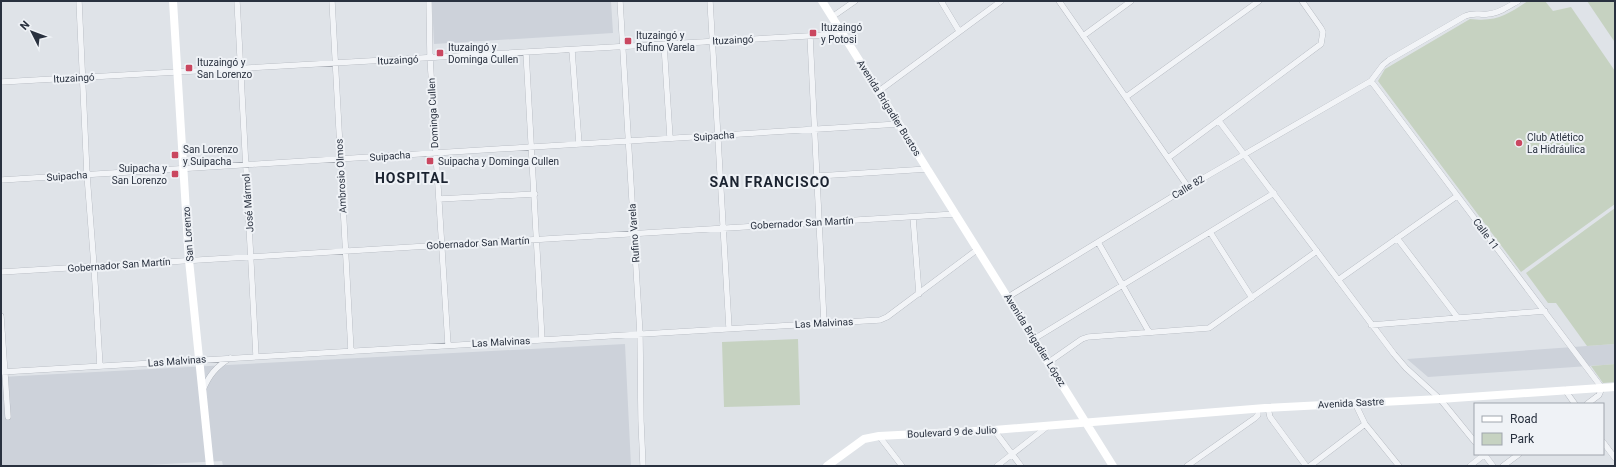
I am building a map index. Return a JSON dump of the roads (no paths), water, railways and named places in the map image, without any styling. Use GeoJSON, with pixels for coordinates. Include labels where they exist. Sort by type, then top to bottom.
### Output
{"type":"FeatureCollection","features":[{"type":"Feature","properties":{"kind":"street"},"geometry":{"type":"LineString","coordinates":[[79,1],[87,175],[100,366]]}},
{"type":"Feature","properties":{"kind":"street","name":"San Lorenzo"},"geometry":{"type":"LineString","coordinates":[[173,1],[189,260],[210,466]]}},
{"type":"Feature","properties":{"kind":"street","name":"José Mármol"},"geometry":{"type":"LineString","coordinates":[[237,1],[256,356]]}},
{"type":"Feature","properties":{"kind":"street","name":"Ambrosio Olmos"},"geometry":{"type":"LineString","coordinates":[[332,1],[344,251],[351,351]]}},
{"type":"Feature","properties":{"kind":"street","name":"Dominga Cullen"},"geometry":{"type":"LineString","coordinates":[[429,1],[430,58],[448,345]]}},
{"type":"Feature","properties":{"kind":"street","name":"Rufino Varela"},"geometry":{"type":"LineString","coordinates":[[620,1],[640,334],[643,466]]}},
{"type":"Feature","properties":{"kind":"street"},"geometry":{"type":"LineString","coordinates":[[710,1],[729,328]]}},
{"type":"Feature","properties":{"kind":"street","name":"Avenida Brigadier Bustos"},"geometry":{"type":"LineString","coordinates":[[822,1],[956,214]]}},
{"type":"Feature","properties":{"kind":"street"},"geometry":{"type":"LineString","coordinates":[[832,17],[855,1]]}},
{"type":"Feature","properties":{"kind":"street"},"geometry":{"type":"LineString","coordinates":[[940,1],[960,31]]}},
{"type":"Feature","properties":{"kind":"street"},"geometry":{"type":"LineString","coordinates":[[879,91],[1002,1]]}},
{"type":"Feature","properties":{"kind":"street"},"geometry":{"type":"LineString","coordinates":[[1059,1],[1188,187]]}},
{"type":"Feature","properties":{"kind":"street"},"geometry":{"type":"LineString","coordinates":[[1083,36],[1131,1]]}},
{"type":"Feature","properties":{"kind":"street"},"geometry":{"type":"LineString","coordinates":[[1126,97],[1259,1]]}},
{"type":"Feature","properties":{"kind":"street"},"geometry":{"type":"LineString","coordinates":[[1168,158],[1321,44],[1323,32],[1302,1]]}},
{"type":"Feature","properties":{"kind":"street"},"geometry":{"type":"LineString","coordinates":[[1371,81],[1383,65],[1389,60],[1465,16],[1472,13],[1488,14],[1497,12],[1518,1]]}},
{"type":"Feature","properties":{"kind":"street","name":"Ituzaingó"},"geometry":{"type":"LineString","coordinates":[[1,82],[842,34]]}},
{"type":"Feature","properties":{"kind":"street"},"geometry":{"type":"LineString","coordinates":[[810,36],[824,323]]}},
{"type":"Feature","properties":{"kind":"street"},"geometry":{"type":"LineString","coordinates":[[664,44],[670,138]]}},
{"type":"Feature","properties":{"kind":"street"},"geometry":{"type":"LineString","coordinates":[[572,50],[579,144]]}},
{"type":"Feature","properties":{"kind":"street"},"geometry":{"type":"LineString","coordinates":[[526,52],[542,340]]}},
{"type":"Feature","properties":{"kind":"street","name":"Calle 82"},"geometry":{"type":"LineString","coordinates":[[1008,297],[1188,187],[1371,81]]}},
{"type":"Feature","properties":{"kind":"street","name":"Calle 11"},"geometry":{"type":"LineString","coordinates":[[1371,81],[1602,388]]}},
{"type":"Feature","properties":{"kind":"street"},"geometry":{"type":"LineString","coordinates":[[1219,121],[1394,354],[1406,368],[1440,399],[1474,441]]}},
{"type":"Feature","properties":{"kind":"street","name":"Suipacha"},"geometry":{"type":"LineString","coordinates":[[1,180],[899,124]]}},
{"type":"Feature","properties":{"kind":"street"},"geometry":{"type":"LineString","coordinates":[[817,176],[928,169]]}},
{"type":"Feature","properties":{"kind":"street"},"geometry":{"type":"LineString","coordinates":[[1034,339],[1274,193]]}},
{"type":"Feature","properties":{"kind":"street"},"geometry":{"type":"LineString","coordinates":[[439,199],[534,194]]}},
{"type":"Feature","properties":{"kind":"street"},"geometry":{"type":"LineString","coordinates":[[1338,280],[1457,196]]}},
{"type":"Feature","properties":{"kind":"street","name":"Gobernador San Martín"},"geometry":{"type":"LineString","coordinates":[[1,272],[956,214]]}},
{"type":"Feature","properties":{"kind":"street","name":"Avenida Brigadier López"},"geometry":{"type":"LineString","coordinates":[[956,214],[1114,466]]}},
{"type":"Feature","properties":{"kind":"street"},"geometry":{"type":"LineString","coordinates":[[914,217],[919,294]]}},
{"type":"Feature","properties":{"kind":"street"},"geometry":{"type":"LineString","coordinates":[[1210,232],[1252,298]]}},
{"type":"Feature","properties":{"kind":"street"},"geometry":{"type":"LineString","coordinates":[[1397,238],[1458,318]]}},
{"type":"Feature","properties":{"kind":"street"},"geometry":{"type":"LineString","coordinates":[[1098,242],[1150,332]]}},
{"type":"Feature","properties":{"kind":"street","name":"Las Malvinas"},"geometry":{"type":"LineString","coordinates":[[3,372],[199,359],[880,320],[887,317],[919,294],[978,249]]}},
{"type":"Feature","properties":{"kind":"street"},"geometry":{"type":"LineString","coordinates":[[1049,362],[1082,339],[1088,337],[1210,328],[1317,251]]}},
{"type":"Feature","properties":{"kind":"street"},"geometry":{"type":"LineString","coordinates":[[1371,324],[1545,311]]}},
{"type":"Feature","properties":{"kind":"street"},"geometry":{"type":"LineString","coordinates":[[1,316],[3,372],[8,417]]}},
{"type":"Feature","properties":{"kind":"street"},"geometry":{"type":"LineString","coordinates":[[202,393],[210,375],[215,369],[231,358]]}},
{"type":"Feature","properties":{"kind":"street","name":"Avenida Sastre"},"geometry":{"type":"LineString","coordinates":[[1086,423],[1268,408],[1440,399],[1615,387]]}},
{"type":"Feature","properties":{"kind":"street"},"geometry":{"type":"LineString","coordinates":[[1589,403],[1600,396],[1602,388]]}},
{"type":"Feature","properties":{"kind":"street"},"geometry":{"type":"LineString","coordinates":[[1565,390],[1574,403]]}},
{"type":"Feature","properties":{"kind":"street"},"geometry":{"type":"LineString","coordinates":[[1355,403],[1366,424],[1399,466]]}},
{"type":"Feature","properties":{"kind":"street"},"geometry":{"type":"LineString","coordinates":[[1268,408],[1270,417],[1306,466]]}},
{"type":"Feature","properties":{"kind":"street"},"geometry":{"type":"LineString","coordinates":[[1187,466],[1255,418],[1258,415],[1258,409]]}},
{"type":"Feature","properties":{"kind":"street","name":"Boulevard 9 de Julio"},"geometry":{"type":"LineString","coordinates":[[827,466],[864,439],[879,436],[994,430],[1086,423]]}},
{"type":"Feature","properties":{"kind":"street"},"geometry":{"type":"LineString","coordinates":[[1310,466],[1366,424]]}},
{"type":"Feature","properties":{"kind":"street"},"geometry":{"type":"LineString","coordinates":[[997,466],[1048,426]]}},
{"type":"Feature","properties":{"kind":"street"},"geometry":{"type":"LineString","coordinates":[[994,430],[1021,466]]}},
{"type":"Feature","properties":{"kind":"street"},"geometry":{"type":"LineString","coordinates":[[879,436],[902,466]]}},
{"type":"Feature","properties":{"kind":"street"},"geometry":{"type":"LineString","coordinates":[[1604,443],[1615,458]]}},
{"type":"Feature","properties":{"kind":"street"},"geometry":{"type":"LineString","coordinates":[[1470,466],[1483,455]]}},
{"type":"Feature","properties":{"kind":"street"},"geometry":{"type":"LineString","coordinates":[[1485,455],[1494,466]]}},
{"type":"Feature","properties":{"kind":"street"},"geometry":{"type":"LineString","coordinates":[[1503,466],[1519,455]]}},
{"type":"Feature","properties":{"kind":"place","name":"Ituzaingó y Potosi"},"geometry":{"type":"Point","coordinates":[813,33]}},
{"type":"Feature","properties":{"kind":"place","name":"Ituzaingó y Rufino Varela"},"geometry":{"type":"Point","coordinates":[628,41]}},
{"type":"Feature","properties":{"kind":"place","name":"Ituzaingó y Dominga Cullen"},"geometry":{"type":"Point","coordinates":[440,53]}},
{"type":"Feature","properties":{"kind":"place","name":"Ituzaingó y San Lorenzo"},"geometry":{"type":"Point","coordinates":[189,68]}},
{"type":"Feature","properties":{"kind":"place","name":"Club Atlético La Hidráulica"},"geometry":{"type":"Point","coordinates":[1519,143]}},
{"type":"Feature","properties":{"kind":"place","name":"San Lorenzo y Suipacha"},"geometry":{"type":"Point","coordinates":[175,155]}},
{"type":"Feature","properties":{"kind":"place","name":"Suipacha y Dominga Cullen"},"geometry":{"type":"Point","coordinates":[430,161]}},
{"type":"Feature","properties":{"kind":"place","name":"Suipacha y San Lorenzo"},"geometry":{"type":"Point","coordinates":[175,174]}},
{"type":"Feature","properties":{"kind":"district","name":"HOSPITAL"},"geometry":{"type":"Point","coordinates":[412,178]}},
{"type":"Feature","properties":{"kind":"district","name":"SAN FRANCISCO"},"geometry":{"type":"Point","coordinates":[770,182]}}]}
